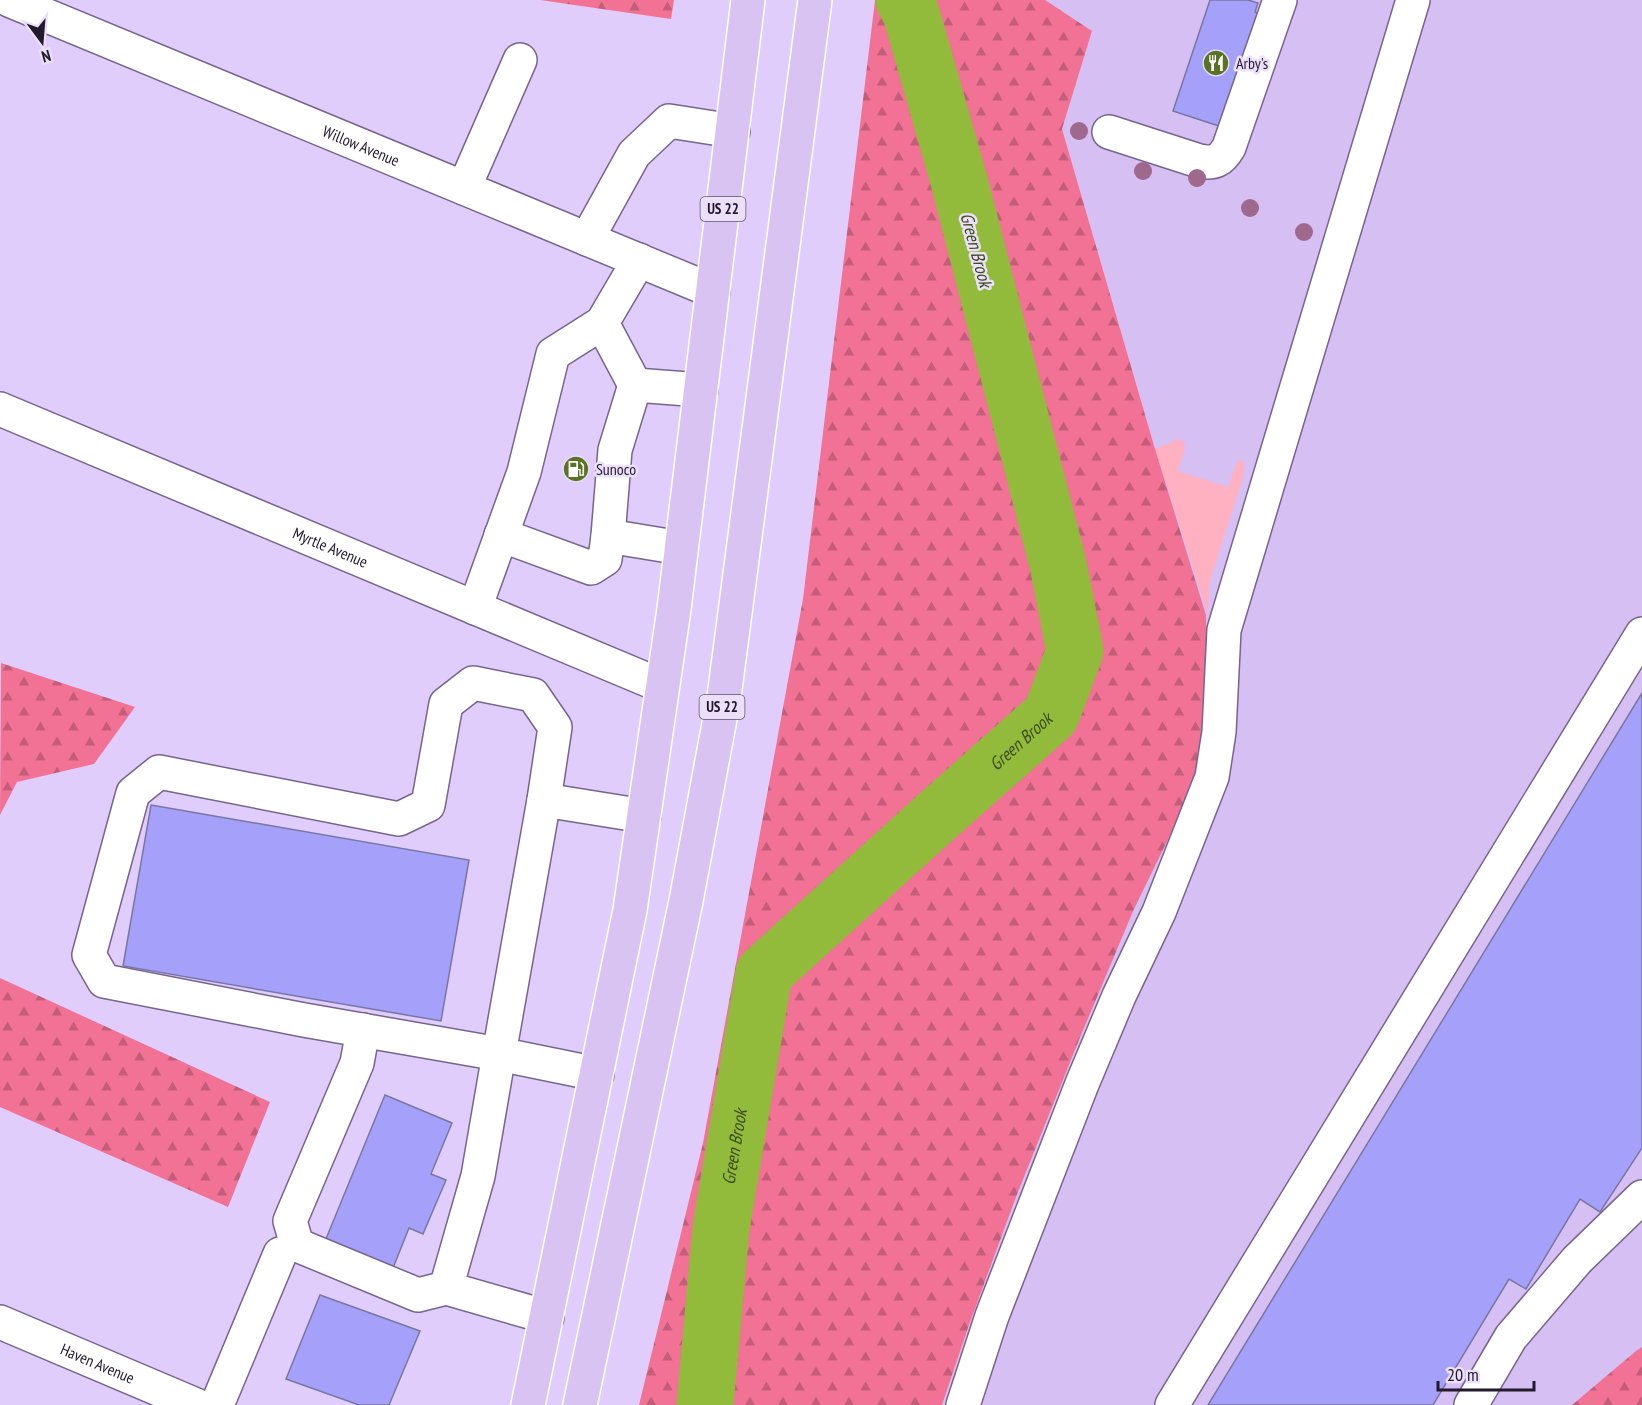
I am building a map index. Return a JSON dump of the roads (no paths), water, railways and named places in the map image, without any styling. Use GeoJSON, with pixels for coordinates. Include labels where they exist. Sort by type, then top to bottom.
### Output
{"type":"FeatureCollection","features":[{"type":"Feature","properties":{"kind":"highway","name":"US 22"},"geometry":{"type":"LineString","coordinates":[[528,1405],[630,910],[681,548],[748,0]]}},
{"type":"Feature","properties":{"kind":"highway","name":"US 22"},"geometry":{"type":"LineString","coordinates":[[580,1405],[686,901],[724,697],[815,0]]}},
{"type":"Feature","properties":{"kind":"street"},"geometry":{"type":"LineString","coordinates":[[1109,132],[1199,161],[1210,163],[1224,156],[1280,0]]}},
{"type":"Feature","properties":{"kind":"street"},"geometry":{"type":"LineString","coordinates":[[963,1405],[992,1316],[1082,1084],[1119,996],[1160,912],[1212,777],[1219,732],[1224,630],[1413,0]]}},
{"type":"Feature","properties":{"kind":"street","name":"Willow Avenue"},"geometry":{"type":"LineString","coordinates":[[8,7],[464,188],[713,291]]}},
{"type":"Feature","properties":{"kind":"street"},"geometry":{"type":"LineString","coordinates":[[464,188],[520,60]]}},
{"type":"Feature","properties":{"kind":"street"},"geometry":{"type":"LineString","coordinates":[[587,239],[634,154],[669,122],[733,131]]}},
{"type":"Feature","properties":{"kind":"street"},"geometry":{"type":"LineString","coordinates":[[475,608],[524,472],[554,354],[602,323],[639,260]]}},
{"type":"Feature","properties":{"kind":"street"},"geometry":{"type":"LineString","coordinates":[[501,535],[591,568],[605,558],[615,450],[635,385],[602,323]]}},
{"type":"Feature","properties":{"kind":"street"},"geometry":{"type":"LineString","coordinates":[[635,385],[701,390]]}},
{"type":"Feature","properties":{"kind":"street","name":"Myrtle Avenue"},"geometry":{"type":"LineString","coordinates":[[0,409],[662,686]]}},
{"type":"Feature","properties":{"kind":"street"},"geometry":{"type":"LineString","coordinates":[[608,536],[681,548]]}},
{"type":"Feature","properties":{"kind":"street"},"geometry":{"type":"LineString","coordinates":[[1172,1405],[1642,634]]}},
{"type":"Feature","properties":{"kind":"street"},"geometry":{"type":"LineString","coordinates":[[446,1288],[478,1176],[499,1054],[544,800],[555,727],[533,695],[473,683],[446,704],[429,805],[399,819],[159,772],[134,794],[89,955],[104,981],[499,1054],[597,1074]]}},
{"type":"Feature","properties":{"kind":"street"},"geometry":{"type":"LineString","coordinates":[[544,800],[644,816]]}},
{"type":"Feature","properties":{"kind":"street"},"geometry":{"type":"LineString","coordinates":[[363,1030],[357,1063],[290,1221],[297,1245],[418,1294],[446,1288],[547,1317]]}},
{"type":"Feature","properties":{"kind":"street"},"geometry":{"type":"LineString","coordinates":[[1471,1405],[1510,1337],[1577,1260],[1642,1197]]}},
{"type":"Feature","properties":{"kind":"street"},"geometry":{"type":"LineString","coordinates":[[217,1405],[280,1254]]}},
{"type":"Feature","properties":{"kind":"street","name":"Haven Avenue"},"geometry":{"type":"LineString","coordinates":[[0,1322],[196,1405]]}},
{"type":"Feature","properties":{"kind":"waterway","name":"Green Brook"},"geometry":{"type":"LineString","coordinates":[[705,1405],[721,1228],[764,973],[1051,715],[1075,651],[1058,564],[958,177],[911,13],[904,0]]}},
{"type":"Feature","properties":{"kind":"place","name":"Arby's"},"geometry":{"type":"Point","coordinates":[1216,63]}},
{"type":"Feature","properties":{"kind":"place","name":"Sunoco"},"geometry":{"type":"Point","coordinates":[576,469]}}]}
